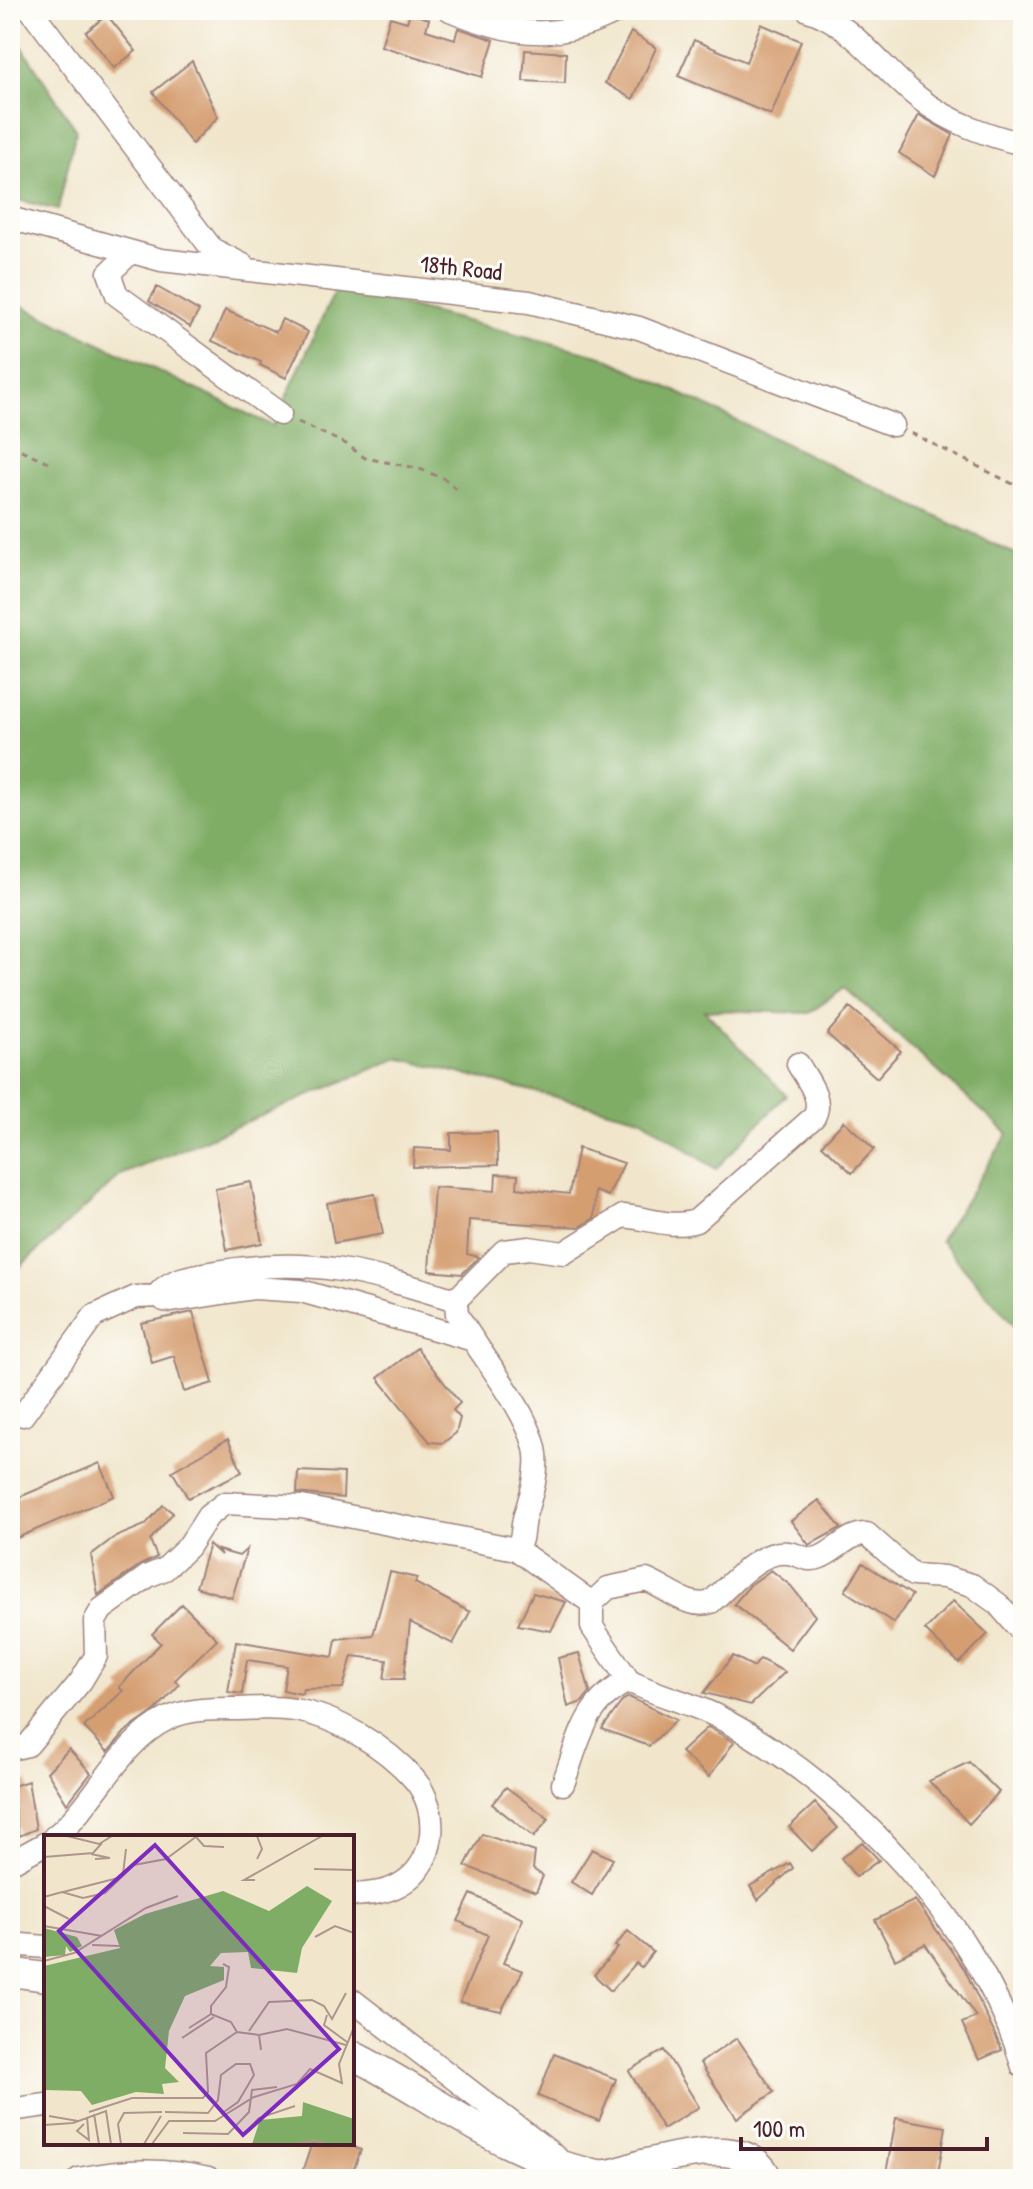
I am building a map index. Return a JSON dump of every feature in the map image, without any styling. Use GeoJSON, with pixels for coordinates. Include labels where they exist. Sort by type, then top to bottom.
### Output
{"type":"FeatureCollection","features":[{"type":"Feature","properties":{"kind":"main road"},"geometry":{"type":"LineString","coordinates":[[10,1972],[44,1977]]}},
{"type":"Feature","properties":{"kind":"main road"},"geometry":{"type":"LineString","coordinates":[[354,2056],[423,2092],[508,2147],[567,2165],[609,2175],[647,2163],[739,2152],[760,2164],[768,2179]]}},
{"type":"Feature","properties":{"kind":"street"},"geometry":{"type":"LineString","coordinates":[[31,10],[212,249],[256,271]]}},
{"type":"Feature","properties":{"kind":"street"},"geometry":{"type":"LineString","coordinates":[[450,10],[472,19],[537,34],[564,34],[620,10]]}},
{"type":"Feature","properties":{"kind":"street"},"geometry":{"type":"LineString","coordinates":[[816,11],[856,40],[920,100],[986,132],[1023,144]]}},
{"type":"Feature","properties":{"kind":"street","name":"18th Road"},"geometry":{"type":"LineString","coordinates":[[10,218],[161,260],[529,302],[639,328],[823,395],[893,425]]}},
{"type":"Feature","properties":{"kind":"street"},"geometry":{"type":"LineString","coordinates":[[130,253],[109,273],[117,295],[280,414]]}},
{"type":"Feature","properties":{"kind":"street"},"geometry":{"type":"LineString","coordinates":[[516,1549],[521,1543],[522,1524],[534,1486],[536,1453],[527,1424],[470,1339],[457,1314],[456,1300],[504,1251],[529,1248],[564,1253],[623,1216],[663,1224],[683,1225],[696,1221],[814,1117],[818,1109],[815,1094],[798,1064]]}},
{"type":"Feature","properties":{"kind":"street"},"geometry":{"type":"LineString","coordinates":[[161,1296],[164,1287],[182,1279],[274,1263],[341,1269],[456,1300]]}},
{"type":"Feature","properties":{"kind":"street"},"geometry":{"type":"LineString","coordinates":[[23,1415],[94,1316],[136,1297],[161,1296],[172,1301],[254,1288],[301,1291],[470,1339]]}},
{"type":"Feature","properties":{"kind":"street"},"geometry":{"type":"LineString","coordinates":[[10,1749],[28,1745],[81,1681],[96,1656],[95,1621],[102,1609],[148,1576],[165,1569],[188,1547],[208,1516],[225,1503],[302,1507],[516,1549],[592,1603]]}},
{"type":"Feature","properties":{"kind":"street"},"geometry":{"type":"LineString","coordinates":[[1023,1633],[998,1604],[972,1585],[944,1577],[913,1575],[867,1534],[858,1534],[817,1558],[801,1558],[787,1552],[762,1558],[711,1602],[701,1606],[691,1604],[646,1580],[608,1588],[592,1603],[592,1627],[629,1681],[649,1691],[687,1701],[726,1721],[831,1793],[926,1889],[961,1939],[999,2007],[1023,2067]]}},
{"type":"Feature","properties":{"kind":"street"},"geometry":{"type":"LineString","coordinates":[[563,1784],[596,1705],[607,1690],[629,1681]]}},
{"type":"Feature","properties":{"kind":"street"},"geometry":{"type":"LineString","coordinates":[[56,1835],[130,1751],[167,1719],[204,1711],[298,1710],[342,1725],[369,1743],[413,1778],[427,1803],[431,1835],[427,1857],[416,1872],[402,1885],[385,1891],[354,1895]]}},
{"type":"Feature","properties":{"kind":"street"},"geometry":{"type":"LineString","coordinates":[[10,1863],[44,1844]]}},
{"type":"Feature","properties":{"kind":"street"},"geometry":{"type":"LineString","coordinates":[[10,1944],[44,1947]]}},
{"type":"Feature","properties":{"kind":"street"},"geometry":{"type":"LineString","coordinates":[[354,2002],[567,2165]]}},
{"type":"Feature","properties":{"kind":"street"},"geometry":{"type":"LineString","coordinates":[[10,2110],[44,2105]]}},
{"type":"Feature","properties":{"kind":"street"},"geometry":{"type":"LineString","coordinates":[[79,2179],[126,2169],[185,2173],[208,2179]]}},
{"type":"Feature","properties":{"kind":"path"},"geometry":{"type":"LineString","coordinates":[[280,414],[346,444],[365,458],[417,468],[445,479],[458,491]]}},
{"type":"Feature","properties":{"kind":"path"},"geometry":{"type":"LineString","coordinates":[[893,425],[1023,489]]}},
{"type":"Feature","properties":{"kind":"path"},"geometry":{"type":"LineString","coordinates":[[10,445],[48,462]]}},
{"type":"Feature","properties":{"kind":"green space"},"geometry":{"type":"Polygon","coordinates":[[[10,28],[76,130],[58,210],[10,198],[10,28]]]}},
{"type":"Feature","properties":{"kind":"green space"},"geometry":{"type":"Polygon","coordinates":[[[336,288],[602,356],[1023,558],[1023,1336],[940,1240],[1008,1134],[845,988],[809,1013],[704,1010],[786,1095],[716,1169],[641,1118],[398,1058],[121,1175],[10,1276],[10,300],[273,426],[336,288]]]}},
{"type":"Feature","properties":{"kind":"building"},"geometry":{"type":"Polygon","coordinates":[[[410,13],[429,19],[426,30],[455,39],[458,28],[494,40],[482,77],[381,46],[390,17],[407,22],[410,13]]]}},
{"type":"Feature","properties":{"kind":"building"},"geometry":{"type":"Polygon","coordinates":[[[107,15],[136,51],[114,68],[86,32],[107,15]]]}},
{"type":"Feature","properties":{"kind":"building"},"geometry":{"type":"Polygon","coordinates":[[[761,24],[801,41],[771,115],[678,76],[694,40],[746,62],[761,24]]]}},
{"type":"Feature","properties":{"kind":"building"},"geometry":{"type":"Polygon","coordinates":[[[631,32],[656,48],[633,99],[605,83],[631,32]]]}},
{"type":"Feature","properties":{"kind":"building"},"geometry":{"type":"Polygon","coordinates":[[[525,50],[566,53],[565,83],[523,81],[525,50]]]}},
{"type":"Feature","properties":{"kind":"building"},"geometry":{"type":"Polygon","coordinates":[[[192,61],[218,117],[192,144],[153,92],[192,61]]]}},
{"type":"Feature","properties":{"kind":"building"},"geometry":{"type":"Polygon","coordinates":[[[919,115],[953,135],[935,176],[899,153],[919,115]]]}},
{"type":"Feature","properties":{"kind":"building"},"geometry":{"type":"Polygon","coordinates":[[[157,287],[199,311],[190,327],[149,301],[157,287]]]}},
{"type":"Feature","properties":{"kind":"building"},"geometry":{"type":"Polygon","coordinates":[[[225,310],[276,332],[282,319],[308,332],[286,378],[260,365],[261,362],[212,341],[225,310]]]}},
{"type":"Feature","properties":{"kind":"building"},"geometry":{"type":"Polygon","coordinates":[[[850,1007],[901,1051],[877,1078],[827,1034],[850,1007]]]}},
{"type":"Feature","properties":{"kind":"building"},"geometry":{"type":"Polygon","coordinates":[[[844,1121],[874,1149],[852,1173],[822,1145],[844,1121]]]}},
{"type":"Feature","properties":{"kind":"building"},"geometry":{"type":"Polygon","coordinates":[[[497,1132],[498,1165],[413,1167],[414,1148],[451,1150],[451,1133],[497,1132]]]}},
{"type":"Feature","properties":{"kind":"building"},"geometry":{"type":"Polygon","coordinates":[[[578,1148],[624,1163],[608,1196],[595,1191],[594,1218],[580,1227],[469,1220],[467,1254],[479,1257],[462,1274],[429,1271],[434,1187],[495,1191],[496,1174],[518,1175],[517,1188],[569,1194],[578,1148]]]}},
{"type":"Feature","properties":{"kind":"building"},"geometry":{"type":"Polygon","coordinates":[[[251,1182],[262,1243],[227,1250],[215,1189],[251,1182]]]}},
{"type":"Feature","properties":{"kind":"building"},"geometry":{"type":"Polygon","coordinates":[[[375,1194],[383,1234],[334,1243],[327,1203],[375,1194]]]}},
{"type":"Feature","properties":{"kind":"building"},"geometry":{"type":"Polygon","coordinates":[[[193,1312],[213,1383],[184,1392],[174,1356],[152,1363],[141,1323],[193,1312]]]}},
{"type":"Feature","properties":{"kind":"building"},"geometry":{"type":"Polygon","coordinates":[[[417,1348],[460,1403],[453,1410],[460,1418],[456,1433],[443,1443],[430,1442],[378,1378],[417,1348]]]}},
{"type":"Feature","properties":{"kind":"building"},"geometry":{"type":"Polygon","coordinates":[[[228,1439],[242,1472],[188,1498],[172,1471],[228,1439]]]}},
{"type":"Feature","properties":{"kind":"building"},"geometry":{"type":"Polygon","coordinates":[[[100,1463],[114,1496],[10,1541],[10,1501],[100,1463]]]}},
{"type":"Feature","properties":{"kind":"building"},"geometry":{"type":"Polygon","coordinates":[[[298,1471],[344,1473],[343,1498],[297,1493],[298,1471]]]}},
{"type":"Feature","properties":{"kind":"building"},"geometry":{"type":"Polygon","coordinates":[[[819,1500],[841,1528],[809,1545],[791,1521],[819,1500]]]}},
{"type":"Feature","properties":{"kind":"building"},"geometry":{"type":"Polygon","coordinates":[[[163,1505],[173,1513],[150,1540],[157,1557],[140,1565],[98,1595],[91,1555],[113,1538],[145,1525],[163,1505]]]}},
{"type":"Feature","properties":{"kind":"building"},"geometry":{"type":"Polygon","coordinates":[[[209,1544],[221,1555],[218,1550],[239,1556],[247,1549],[232,1598],[196,1587],[209,1544]]]}},
{"type":"Feature","properties":{"kind":"building"},"geometry":{"type":"Polygon","coordinates":[[[863,1563],[912,1595],[894,1623],[845,1591],[863,1563]]]}},
{"type":"Feature","properties":{"kind":"building"},"geometry":{"type":"Polygon","coordinates":[[[771,1570],[791,1586],[815,1616],[790,1649],[734,1604],[750,1585],[771,1570]]]}},
{"type":"Feature","properties":{"kind":"building"},"geometry":{"type":"Polygon","coordinates":[[[390,1572],[417,1578],[415,1583],[470,1612],[453,1644],[410,1622],[404,1679],[384,1679],[387,1660],[352,1656],[343,1688],[303,1689],[302,1694],[283,1690],[287,1666],[247,1660],[242,1694],[228,1692],[236,1641],[333,1657],[336,1639],[373,1635],[390,1572]]]}},
{"type":"Feature","properties":{"kind":"building"},"geometry":{"type":"Polygon","coordinates":[[[533,1593],[566,1602],[551,1631],[518,1625],[533,1593]]]}},
{"type":"Feature","properties":{"kind":"building"},"geometry":{"type":"Polygon","coordinates":[[[953,1601],[988,1634],[959,1663],[925,1630],[953,1601]]]}},
{"type":"Feature","properties":{"kind":"building"},"geometry":{"type":"Polygon","coordinates":[[[182,1604],[217,1639],[175,1680],[179,1685],[156,1710],[125,1732],[108,1752],[84,1727],[123,1691],[119,1687],[161,1643],[152,1634],[182,1604]]]}},
{"type":"Feature","properties":{"kind":"building"},"geometry":{"type":"Polygon","coordinates":[[[579,1653],[590,1692],[582,1702],[568,1707],[558,1658],[579,1653]]]}},
{"type":"Feature","properties":{"kind":"building"},"geometry":{"type":"Polygon","coordinates":[[[733,1656],[754,1667],[760,1659],[785,1672],[751,1705],[704,1693],[733,1656]]]}},
{"type":"Feature","properties":{"kind":"building"},"geometry":{"type":"Polygon","coordinates":[[[629,1697],[676,1720],[649,1746],[602,1729],[623,1700],[629,1697]]]}},
{"type":"Feature","properties":{"kind":"building"},"geometry":{"type":"Polygon","coordinates":[[[708,1727],[734,1742],[709,1777],[681,1752],[708,1727]]]}},
{"type":"Feature","properties":{"kind":"building"},"geometry":{"type":"Polygon","coordinates":[[[69,1749],[91,1773],[67,1804],[47,1772],[69,1749]]]}},
{"type":"Feature","properties":{"kind":"building"},"geometry":{"type":"Polygon","coordinates":[[[969,1762],[999,1792],[969,1824],[929,1781],[969,1762]]]}},
{"type":"Feature","properties":{"kind":"building"},"geometry":{"type":"Polygon","coordinates":[[[28,1781],[36,1829],[19,1836],[13,1802],[10,1803],[10,1787],[28,1781]]]}},
{"type":"Feature","properties":{"kind":"building"},"geometry":{"type":"Polygon","coordinates":[[[506,1787],[549,1819],[534,1837],[492,1804],[506,1787]]]}},
{"type":"Feature","properties":{"kind":"building"},"geometry":{"type":"Polygon","coordinates":[[[815,1803],[838,1828],[812,1851],[789,1827],[815,1803]]]}},
{"type":"Feature","properties":{"kind":"building"},"geometry":{"type":"Polygon","coordinates":[[[482,1834],[535,1852],[533,1869],[543,1876],[536,1892],[465,1866],[482,1834]]]}},
{"type":"Feature","properties":{"kind":"building"},"geometry":{"type":"Polygon","coordinates":[[[862,1842],[879,1860],[856,1877],[841,1858],[862,1842]]]}},
{"type":"Feature","properties":{"kind":"building"},"geometry":{"type":"Polygon","coordinates":[[[592,1849],[613,1859],[592,1895],[571,1882],[592,1849]]]}},
{"type":"Feature","properties":{"kind":"building"},"geometry":{"type":"Polygon","coordinates":[[[790,1863],[793,1868],[758,1900],[750,1886],[790,1863]]]}},
{"type":"Feature","properties":{"kind":"building"},"geometry":{"type":"Polygon","coordinates":[[[471,1894],[523,1919],[503,1963],[523,1971],[501,2011],[460,2002],[488,1935],[458,1921],[471,1894]]]}},
{"type":"Feature","properties":{"kind":"building"},"geometry":{"type":"Polygon","coordinates":[[[915,1900],[965,1970],[1002,2050],[979,2060],[962,2023],[976,2017],[925,1944],[895,1959],[875,1920],[915,1900]]]}},
{"type":"Feature","properties":{"kind":"building"},"geometry":{"type":"Polygon","coordinates":[[[628,1931],[653,1952],[641,1967],[636,1963],[611,1991],[594,1975],[618,1948],[615,1946],[628,1931]]]}},
{"type":"Feature","properties":{"kind":"building"},"geometry":{"type":"Polygon","coordinates":[[[737,2038],[774,2092],[737,2118],[700,2063],[737,2038]]]}},
{"type":"Feature","properties":{"kind":"building"},"geometry":{"type":"Polygon","coordinates":[[[664,2050],[699,2107],[663,2129],[629,2071],[664,2050]]]}},
{"type":"Feature","properties":{"kind":"building"},"geometry":{"type":"Polygon","coordinates":[[[554,2054],[616,2079],[599,2121],[538,2096],[554,2054]]]}},
{"type":"Feature","properties":{"kind":"building"},"geometry":{"type":"Polygon","coordinates":[[[896,2118],[946,2127],[937,2179],[885,2179],[896,2118]]]}},
{"type":"Feature","properties":{"kind":"building"},"geometry":{"type":"Polygon","coordinates":[[[311,2145],[349,2145],[361,2150],[350,2179],[300,2179],[311,2145]]]}}]}
